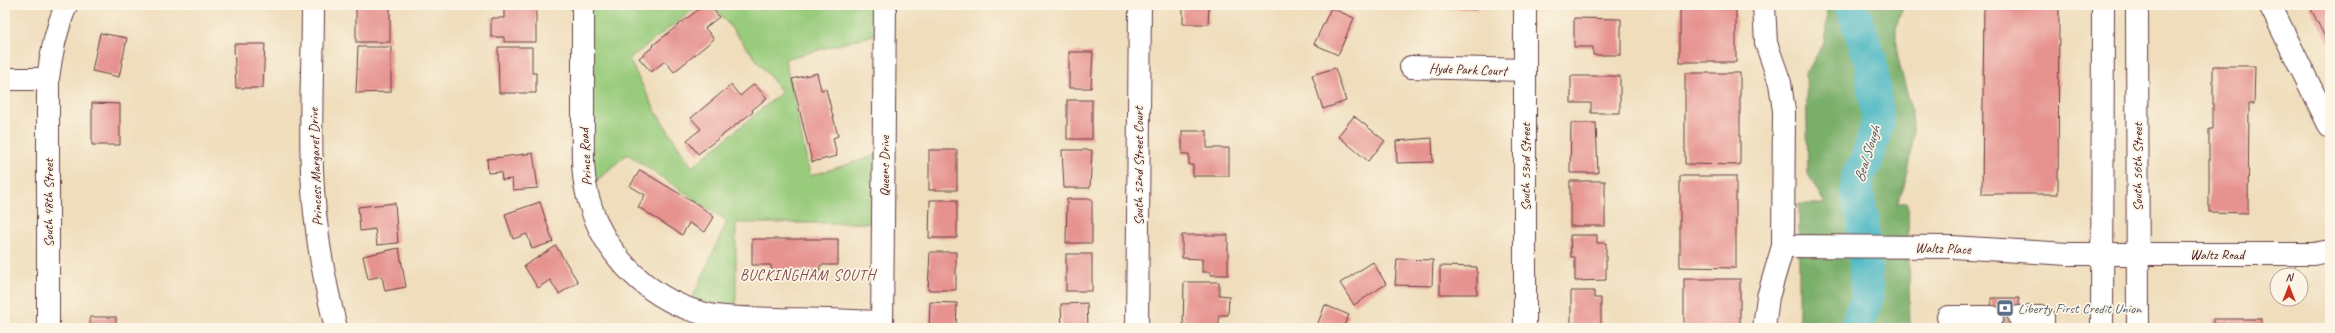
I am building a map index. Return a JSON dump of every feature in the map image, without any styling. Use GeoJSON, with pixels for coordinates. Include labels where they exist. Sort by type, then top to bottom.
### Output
{"type":"FeatureCollection","features":[{"type":"Feature","properties":{"kind":"street","name":"South 48th Street"},"geometry":{"type":"LineString","coordinates":[[48,328],[48,79],[54,37],[66,5]]}},
{"type":"Feature","properties":{"kind":"street","name":"Princess Margaret Drive"},"geometry":{"type":"LineString","coordinates":[[313,5],[313,178],[316,229],[326,290],[336,328]]}},
{"type":"Feature","properties":{"kind":"street","name":"Prince Road"},"geometry":{"type":"LineString","coordinates":[[583,5],[583,170],[588,200],[596,221],[607,242],[624,266],[662,296],[688,308],[711,315],[736,318],[882,325]]}},
{"type":"Feature","properties":{"kind":"street","name":"Queens Drive"},"geometry":{"type":"LineString","coordinates":[[882,325],[885,5]]}},
{"type":"Feature","properties":{"kind":"street","name":"South 52nd Street Court"},"geometry":{"type":"LineString","coordinates":[[1137,328],[1140,5]]}},
{"type":"Feature","properties":{"kind":"street","name":"South 53rd Street"},"geometry":{"type":"LineString","coordinates":[[1525,328],[1526,5]]}},
{"type":"Feature","properties":{"kind":"street"},"geometry":{"type":"LineString","coordinates":[[1764,5],[1766,43],[1780,83],[1783,100],[1783,246],[1778,269],[1768,297],[1764,328]]}},
{"type":"Feature","properties":{"kind":"street"},"geometry":{"type":"LineString","coordinates":[[2102,328],[2103,5]]}},
{"type":"Feature","properties":{"kind":"street","name":"South 56th Street"},"geometry":{"type":"LineString","coordinates":[[2137,5],[2138,328]]}},
{"type":"Feature","properties":{"kind":"street"},"geometry":{"type":"LineString","coordinates":[[2270,5],[2330,127]]}},
{"type":"Feature","properties":{"kind":"street","name":"Hyde Park Court"},"geometry":{"type":"LineString","coordinates":[[1411,67],[1526,70]]}},
{"type":"Feature","properties":{"kind":"street"},"geometry":{"type":"LineString","coordinates":[[5,79],[48,79]]}},
{"type":"Feature","properties":{"kind":"street","name":"Waltz Place"},"geometry":{"type":"LineString","coordinates":[[1783,246],[1952,247],[2021,252],[2103,253]]}},
{"type":"Feature","properties":{"kind":"street","name":"Waltz Road"},"geometry":{"type":"LineString","coordinates":[[2103,253],[2313,254],[2330,251]]}},
{"type":"Feature","properties":{"kind":"street"},"geometry":{"type":"LineString","coordinates":[[1948,318],[1992,317]]}},
{"type":"Feature","properties":{"kind":"street"},"geometry":{"type":"LineString","coordinates":[[2019,317],[2043,317],[2043,328]]}},
{"type":"Feature","properties":{"kind":"green space"},"geometry":{"type":"Polygon","coordinates":[[[583,5],[699,5],[629,59],[656,112],[692,167],[782,92],[713,5],[885,5],[885,32],[785,59],[810,176],[884,153],[883,223],[736,223],[736,317],[688,308],[727,221],[627,154],[587,189],[583,5]]]}},
{"type":"Feature","properties":{"kind":"green space"},"geometry":{"type":"Polygon","coordinates":[[[1826,5],[1904,5],[1897,25],[1896,42],[1899,62],[1913,120],[1913,132],[1911,158],[1905,183],[1897,203],[1908,203],[1910,328],[1799,328],[1799,204],[1825,204],[1808,174],[1806,74],[1824,42],[1827,20],[1826,5]]]}},
{"type":"Feature","properties":{"kind":"building"},"geometry":{"type":"Polygon","coordinates":[[[356,5],[390,5],[390,42],[356,42],[356,5]]]}},
{"type":"Feature","properties":{"kind":"building"},"geometry":{"type":"Polygon","coordinates":[[[504,5],[536,5],[536,42],[504,42],[504,37],[491,37],[491,18],[504,18],[504,5]]]}},
{"type":"Feature","properties":{"kind":"building"},"geometry":{"type":"Polygon","coordinates":[[[704,5],[710,5],[719,17],[705,28],[714,39],[674,72],[665,61],[651,72],[639,58],[654,46],[653,45],[704,5]]]}},
{"type":"Feature","properties":{"kind":"building"},"geometry":{"type":"Polygon","coordinates":[[[1183,5],[1209,5],[1208,24],[1183,24],[1183,5]]]}},
{"type":"Feature","properties":{"kind":"building"},"geometry":{"type":"Polygon","coordinates":[[[1452,5],[1477,5],[1477,9],[1452,9],[1452,5]]]}},
{"type":"Feature","properties":{"kind":"building"},"geometry":{"type":"Polygon","coordinates":[[[1680,5],[1736,5],[1736,62],[1680,62],[1680,5]]]}},
{"type":"Feature","properties":{"kind":"building"},"geometry":{"type":"Polygon","coordinates":[[[1984,5],[2059,5],[2058,194],[1982,194],[1984,5]]]}},
{"type":"Feature","properties":{"kind":"building"},"geometry":{"type":"Polygon","coordinates":[[[2309,5],[2330,5],[2330,47],[2309,5]]]}},
{"type":"Feature","properties":{"kind":"building"},"geometry":{"type":"Polygon","coordinates":[[[1331,8],[1354,18],[1338,55],[1314,44],[1331,8]]]}},
{"type":"Feature","properties":{"kind":"building"},"geometry":{"type":"Polygon","coordinates":[[[1574,18],[1621,19],[1621,55],[1593,55],[1593,47],[1574,47],[1574,18]]]}},
{"type":"Feature","properties":{"kind":"building"},"geometry":{"type":"Polygon","coordinates":[[[100,33],[127,38],[119,77],[92,71],[100,33]]]}},
{"type":"Feature","properties":{"kind":"building"},"geometry":{"type":"Polygon","coordinates":[[[234,44],[265,44],[263,88],[236,88],[234,44]]]}},
{"type":"Feature","properties":{"kind":"building"},"geometry":{"type":"Polygon","coordinates":[[[358,47],[391,47],[391,92],[356,93],[358,47]]]}},
{"type":"Feature","properties":{"kind":"building"},"geometry":{"type":"Polygon","coordinates":[[[498,47],[532,47],[532,73],[536,73],[536,93],[499,93],[498,47]]]}},
{"type":"Feature","properties":{"kind":"building"},"geometry":{"type":"Polygon","coordinates":[[[1069,52],[1093,52],[1091,88],[1069,88],[1069,52]]]}},
{"type":"Feature","properties":{"kind":"building"},"geometry":{"type":"Polygon","coordinates":[[[2213,66],[2255,66],[2254,104],[2249,104],[2248,213],[2209,212],[2209,129],[2213,129],[2213,66]]]}},
{"type":"Feature","properties":{"kind":"building"},"geometry":{"type":"Polygon","coordinates":[[[1335,68],[1346,101],[1323,109],[1312,75],[1335,68]]]}},
{"type":"Feature","properties":{"kind":"building"},"geometry":{"type":"Polygon","coordinates":[[[817,73],[821,90],[826,89],[838,136],[833,138],[837,156],[812,162],[792,79],[817,73]]]}},
{"type":"Feature","properties":{"kind":"building"},"geometry":{"type":"Polygon","coordinates":[[[1685,73],[1740,73],[1740,165],[1685,164],[1685,73]]]}},
{"type":"Feature","properties":{"kind":"building"},"geometry":{"type":"Polygon","coordinates":[[[1571,76],[1620,76],[1620,113],[1591,113],[1591,103],[1571,103],[1571,76]]]}},
{"type":"Feature","properties":{"kind":"building"},"geometry":{"type":"Polygon","coordinates":[[[754,84],[767,98],[752,110],[753,112],[698,154],[687,140],[701,129],[691,118],[731,85],[740,96],[754,84]]]}},
{"type":"Feature","properties":{"kind":"building"},"geometry":{"type":"Polygon","coordinates":[[[1067,100],[1092,100],[1092,139],[1067,139],[1067,100]]]}},
{"type":"Feature","properties":{"kind":"building"},"geometry":{"type":"Polygon","coordinates":[[[92,103],[120,104],[120,145],[92,145],[92,103]]]}},
{"type":"Feature","properties":{"kind":"building"},"geometry":{"type":"Polygon","coordinates":[[[1354,116],[1385,141],[1368,161],[1338,136],[1354,116]]]}},
{"type":"Feature","properties":{"kind":"building"},"geometry":{"type":"Polygon","coordinates":[[[1571,123],[1596,123],[1598,173],[1570,173],[1571,123]]]}},
{"type":"Feature","properties":{"kind":"building"},"geometry":{"type":"Polygon","coordinates":[[[1182,131],[1207,131],[1207,148],[1229,148],[1229,176],[1193,176],[1193,165],[1189,165],[1189,154],[1182,154],[1182,131]]]}},
{"type":"Feature","properties":{"kind":"building"},"geometry":{"type":"Polygon","coordinates":[[[1432,138],[1433,162],[1397,163],[1396,141],[1432,138]]]}},
{"type":"Feature","properties":{"kind":"building"},"geometry":{"type":"Polygon","coordinates":[[[929,150],[957,150],[957,190],[929,190],[929,150]]]}},
{"type":"Feature","properties":{"kind":"building"},"geometry":{"type":"Polygon","coordinates":[[[1062,150],[1092,150],[1090,188],[1064,188],[1062,150]]]}},
{"type":"Feature","properties":{"kind":"building"},"geometry":{"type":"Polygon","coordinates":[[[533,153],[538,188],[513,190],[512,179],[502,180],[501,172],[488,173],[487,159],[533,153]]]}},
{"type":"Feature","properties":{"kind":"building"},"geometry":{"type":"Polygon","coordinates":[[[640,170],[700,206],[714,217],[705,232],[689,223],[682,235],[638,207],[645,195],[630,186],[640,170]]]}},
{"type":"Feature","properties":{"kind":"building"},"geometry":{"type":"Polygon","coordinates":[[[1680,176],[1736,176],[1736,268],[1680,267],[1680,176]]]}},
{"type":"Feature","properties":{"kind":"building"},"geometry":{"type":"Polygon","coordinates":[[[1570,181],[1605,181],[1605,226],[1570,226],[1570,181]]]}},
{"type":"Feature","properties":{"kind":"building"},"geometry":{"type":"Polygon","coordinates":[[[1067,199],[1092,199],[1092,243],[1066,243],[1067,199]]]}},
{"type":"Feature","properties":{"kind":"building"},"geometry":{"type":"Polygon","coordinates":[[[930,200],[957,200],[957,238],[929,238],[930,200]]]}},
{"type":"Feature","properties":{"kind":"building"},"geometry":{"type":"Polygon","coordinates":[[[540,202],[553,242],[532,249],[527,234],[513,239],[505,214],[540,202]]]}},
{"type":"Feature","properties":{"kind":"building"},"geometry":{"type":"Polygon","coordinates":[[[395,203],[398,243],[377,245],[375,229],[360,231],[358,207],[395,203]]]}},
{"type":"Feature","properties":{"kind":"building"},"geometry":{"type":"Polygon","coordinates":[[[1182,235],[1228,235],[1228,275],[1211,275],[1211,272],[1202,272],[1202,259],[1182,258],[1182,235]]]}},
{"type":"Feature","properties":{"kind":"building"},"geometry":{"type":"Polygon","coordinates":[[[1570,235],[1597,235],[1597,243],[1606,243],[1606,280],[1575,281],[1575,257],[1571,257],[1570,235]]]}},
{"type":"Feature","properties":{"kind":"building"},"geometry":{"type":"Polygon","coordinates":[[[752,239],[838,239],[838,265],[820,265],[820,270],[771,270],[771,265],[752,265],[752,239]]]}},
{"type":"Feature","properties":{"kind":"building"},"geometry":{"type":"Polygon","coordinates":[[[556,246],[578,282],[559,294],[550,280],[538,288],[524,266],[556,246]]]}},
{"type":"Feature","properties":{"kind":"building"},"geometry":{"type":"Polygon","coordinates":[[[399,248],[406,287],[385,291],[382,276],[368,279],[363,256],[399,248]]]}},
{"type":"Feature","properties":{"kind":"building"},"geometry":{"type":"Polygon","coordinates":[[[930,252],[956,252],[956,290],[928,290],[930,252]]]}},
{"type":"Feature","properties":{"kind":"building"},"geometry":{"type":"Polygon","coordinates":[[[1066,254],[1092,254],[1092,291],[1066,291],[1066,254]]]}},
{"type":"Feature","properties":{"kind":"building"},"geometry":{"type":"Polygon","coordinates":[[[1397,259],[1433,260],[1432,286],[1395,285],[1397,259]]]}},
{"type":"Feature","properties":{"kind":"building"},"geometry":{"type":"Polygon","coordinates":[[[1373,262],[1386,284],[1354,305],[1340,283],[1373,262]]]}},
{"type":"Feature","properties":{"kind":"building"},"geometry":{"type":"Polygon","coordinates":[[[1440,266],[1477,267],[1477,294],[1440,294],[1440,266]]]}},
{"type":"Feature","properties":{"kind":"building"},"geometry":{"type":"Polygon","coordinates":[[[1684,279],[1740,279],[1740,328],[1684,328],[1684,279]]]}},
{"type":"Feature","properties":{"kind":"building"},"geometry":{"type":"Polygon","coordinates":[[[1184,282],[1219,282],[1219,295],[1229,296],[1228,315],[1219,315],[1219,328],[1183,328],[1184,282]]]}},
{"type":"Feature","properties":{"kind":"building"},"geometry":{"type":"Polygon","coordinates":[[[1571,291],[1594,291],[1594,298],[1601,298],[1601,328],[1571,328],[1571,291]]]}},
{"type":"Feature","properties":{"kind":"building","name":"Liberty First Credit Union"},"geometry":{"type":"Polygon","coordinates":[[[1991,298],[2019,298],[2020,328],[1992,328],[1991,298]]]}},
{"type":"Feature","properties":{"kind":"building"},"geometry":{"type":"Polygon","coordinates":[[[930,302],[957,303],[956,328],[929,328],[930,302]]]}},
{"type":"Feature","properties":{"kind":"building"},"geometry":{"type":"Polygon","coordinates":[[[1087,303],[1088,328],[1062,328],[1061,304],[1087,303]]]}},
{"type":"Feature","properties":{"kind":"building"},"geometry":{"type":"Polygon","coordinates":[[[1325,305],[1349,315],[1343,328],[1316,328],[1325,305]]]}},
{"type":"Feature","properties":{"kind":"building"},"geometry":{"type":"Polygon","coordinates":[[[90,317],[116,317],[116,328],[90,328],[90,317]]]}},
{"type":"Feature","properties":{"kind":"building"},"geometry":{"type":"Polygon","coordinates":[[[2213,319],[2262,319],[2262,328],[2213,328],[2213,319]]]}},
{"type":"Feature","properties":{"kind":"waterway","name":"Beal Slough"},"geometry":{"type":"LineString","coordinates":[[1851,5],[1870,58],[1878,122],[1866,162],[1858,176],[1856,190],[1863,221],[1867,298],[1856,328]]}},
{"type":"Feature","properties":{"kind":"tunnel"},"geometry":{"type":"LineString","coordinates":[[1992,317],[2019,317]]}},
{"type":"Feature","properties":{"kind":"place","name":"Liberty First Credit Union"},"geometry":{"type":"Point","coordinates":[2005,308]}},
{"type":"Feature","properties":{"kind":"district","name":"BUCKINGHAM SOUTH"},"geometry":{"type":"Point","coordinates":[808,275]}}]}
